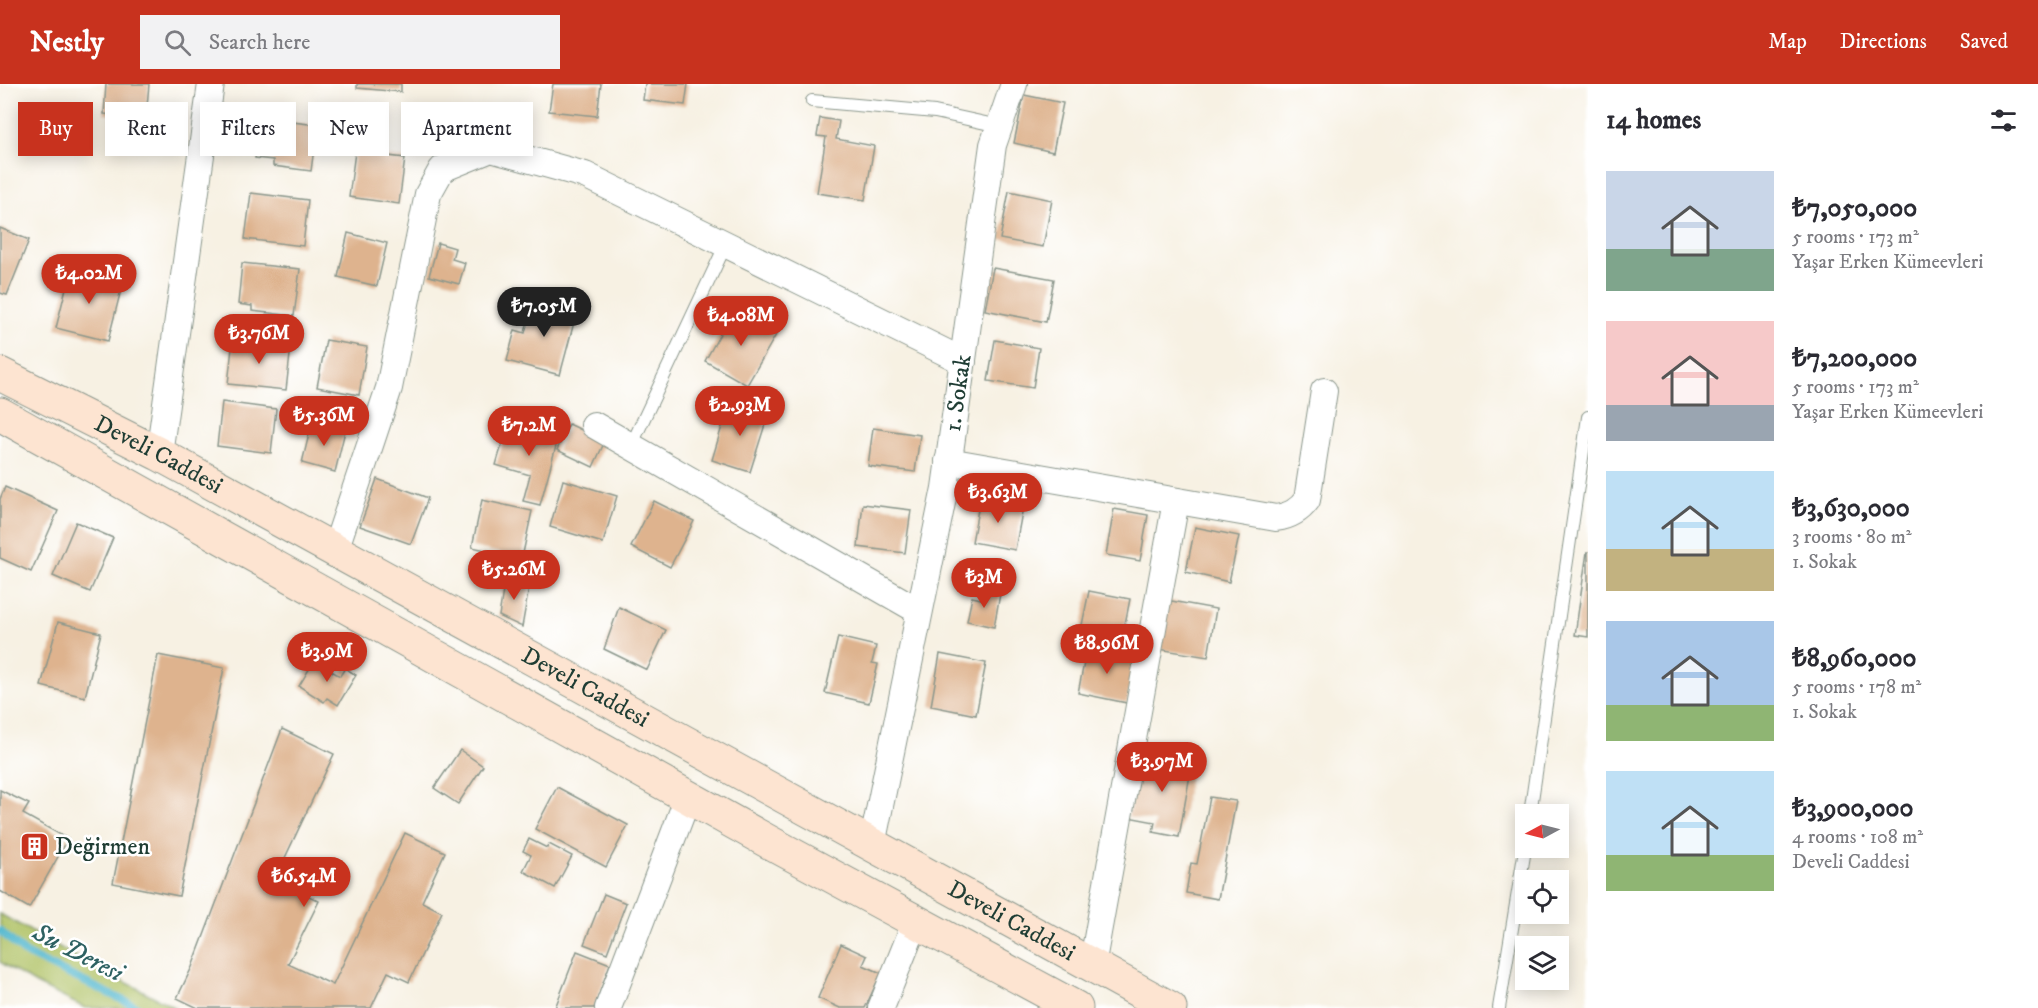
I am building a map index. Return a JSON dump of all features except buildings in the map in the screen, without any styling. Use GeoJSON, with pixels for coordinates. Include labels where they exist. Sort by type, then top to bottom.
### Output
{"type":"FeatureCollection","features":[{"type":"Feature","properties":{"kind":"main road","name":"Develi Caddesi"},"geometry":{"type":"LineString","coordinates":[[0,374],[159,454],[1170,1008]]}},
{"type":"Feature","properties":{"kind":"main road","name":"Develi Caddesi"},"geometry":{"type":"LineString","coordinates":[[0,414],[688,797],[1076,1008]]}},
{"type":"Feature","properties":{"kind":"main road"},"geometry":{"type":"LineString","coordinates":[[1092,966],[1099,1008]]}},
{"type":"Feature","properties":{"kind":"street"},"geometry":{"type":"LineString","coordinates":[[159,454],[211,84]]}},
{"type":"Feature","properties":{"kind":"street","name":"1. Sokak"},"geometry":{"type":"LineString","coordinates":[[872,844],[948,461],[993,145],[1014,84]]}},
{"type":"Feature","properties":{"kind":"street"},"geometry":{"type":"LineString","coordinates":[[335,550],[389,388],[428,194],[442,169],[491,149],[585,175],[963,361]]}},
{"type":"Feature","properties":{"kind":"street"},"geometry":{"type":"LineString","coordinates":[[948,461],[1276,518],[1292,514],[1308,500],[1324,391]]}},
{"type":"Feature","properties":{"kind":"street"},"geometry":{"type":"LineString","coordinates":[[594,425],[919,611]]}},
{"type":"Feature","properties":{"kind":"street"},"geometry":{"type":"LineString","coordinates":[[1092,966],[1176,501]]}},
{"type":"Feature","properties":{"kind":"street"},"geometry":{"type":"LineString","coordinates":[[608,1008],[688,797]]}},
{"type":"Feature","properties":{"kind":"street"},"geometry":{"type":"LineString","coordinates":[[881,1008],[916,921]]}},
{"type":"Feature","properties":{"kind":"lane"},"geometry":{"type":"LineString","coordinates":[[812,101],[935,112],[999,126]]}},
{"type":"Feature","properties":{"kind":"lane"},"geometry":{"type":"LineString","coordinates":[[631,446],[726,244]]}},
{"type":"Feature","properties":{"kind":"lane"},"geometry":{"type":"LineString","coordinates":[[1531,804],[1588,417]]}},
{"type":"Feature","properties":{"kind":"lane"},"geometry":{"type":"LineString","coordinates":[[1499,1008],[1524,858]]}},
{"type":"Feature","properties":{"kind":"green space"},"geometry":{"type":"Polygon","coordinates":[[[0,914],[176,1008],[85,1008],[36,984],[0,962],[0,914]]]}},
{"type":"Feature","properties":{"kind":"waterway","name":"Su Deresi"},"geometry":{"type":"LineString","coordinates":[[0,931],[26,954],[139,1008]]}},
{"type":"Feature","properties":{"kind":"place","name":"Değirmen"},"geometry":{"type":"Point","coordinates":[34,847]}}]}
